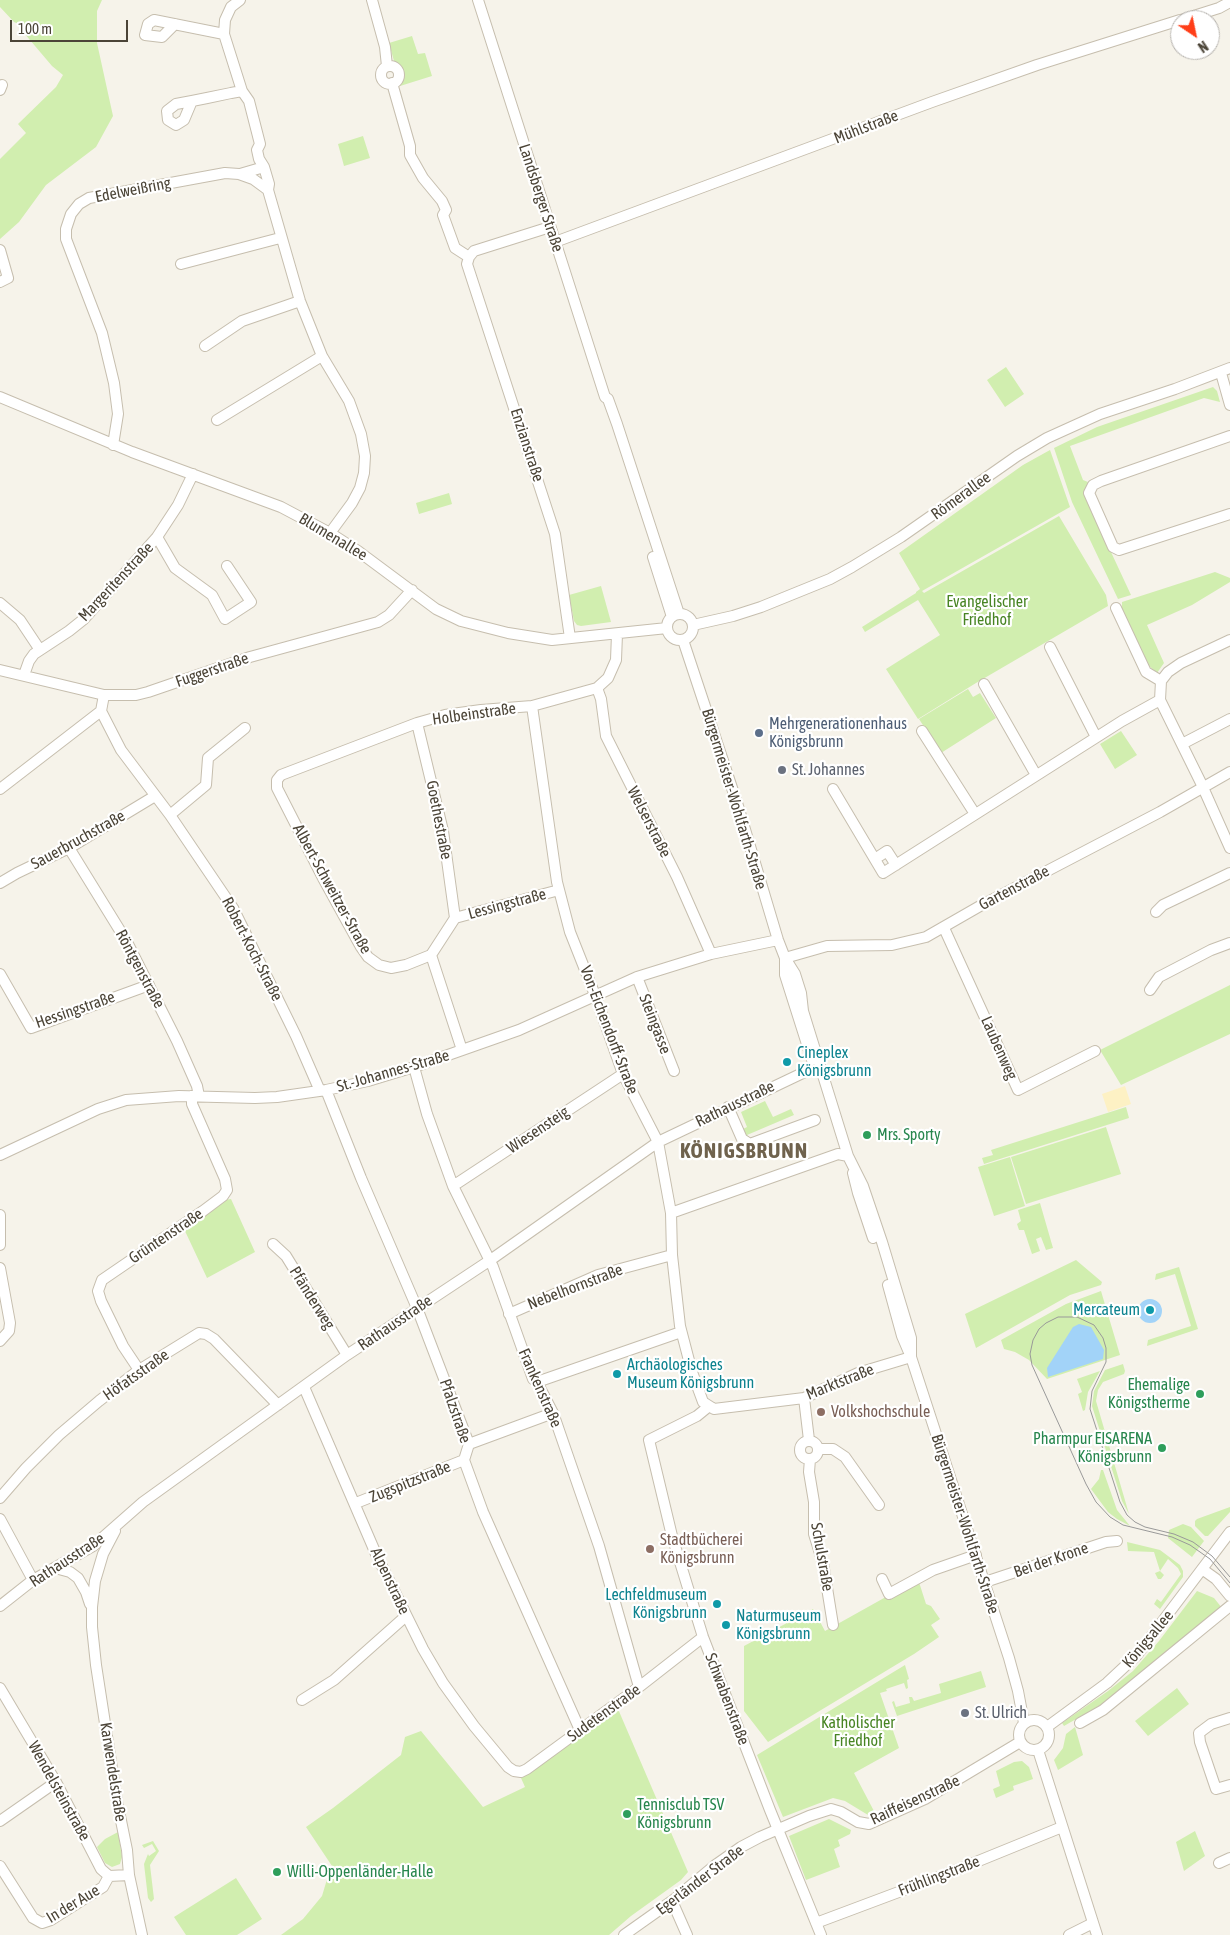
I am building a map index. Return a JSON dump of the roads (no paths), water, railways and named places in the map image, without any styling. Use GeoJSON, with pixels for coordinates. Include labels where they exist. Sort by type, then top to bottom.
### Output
{"type":"FeatureCollection","features":[{"type":"Feature","properties":{"kind":"street"},"geometry":{"type":"LineString","coordinates":[[240,0],[231,8],[225,20],[224,34],[242,91],[249,101],[260,144],[257,150],[259,159],[264,167],[269,184],[268,190],[280,238],[300,301],[322,356],[349,401],[361,434],[365,456],[364,473],[360,488],[352,503],[330,533]]}},
{"type":"Feature","properties":{"kind":"street"},"geometry":{"type":"LineString","coordinates":[[372,0],[385,47],[387,66],[383,70],[382,77],[387,83],[392,83],[410,146],[410,155],[423,178],[442,201],[446,210],[443,215],[455,248],[468,256],[474,250],[550,227]]}},
{"type":"Feature","properties":{"kind":"street","name":"Landsberger Straße"},"geometry":{"type":"LineString","coordinates":[[478,0],[605,397],[608,399],[628,455],[675,616]]}},
{"type":"Feature","properties":{"kind":"street","name":"Mühlstraße"},"geometry":{"type":"LineString","coordinates":[[1213,10],[1230,2]]}},
{"type":"Feature","properties":{"kind":"street"},"geometry":{"type":"LineString","coordinates":[[175,24],[224,34]]}},
{"type":"Feature","properties":{"kind":"street","name":"Mühlstraße"},"geometry":{"type":"LineString","coordinates":[[555,242],[932,102],[1170,24]]}},
{"type":"Feature","properties":{"kind":"street"},"geometry":{"type":"LineString","coordinates":[[192,101],[242,91]]}},
{"type":"Feature","properties":{"kind":"street"},"geometry":{"type":"LineString","coordinates":[[240,174],[264,167]]}},
{"type":"Feature","properties":{"kind":"street","name":"Edelweißring"},"geometry":{"type":"LineString","coordinates":[[114,445],[118,414],[114,383],[102,333],[66,239],[66,229],[71,214],[79,204],[89,198],[225,173],[240,174],[253,179],[268,190]]}},
{"type":"Feature","properties":{"kind":"street"},"geometry":{"type":"LineString","coordinates":[[181,264],[280,238]]}},
{"type":"Feature","properties":{"kind":"street"},"geometry":{"type":"LineString","coordinates":[[0,250],[8,278],[0,282]]}},
{"type":"Feature","properties":{"kind":"street","name":"Enzianstraße"},"geometry":{"type":"LineString","coordinates":[[468,256],[470,278],[511,397],[554,534],[570,638]]}},
{"type":"Feature","properties":{"kind":"street"},"geometry":{"type":"LineString","coordinates":[[205,346],[242,321],[300,301]]}},
{"type":"Feature","properties":{"kind":"street"},"geometry":{"type":"LineString","coordinates":[[217,420],[322,356]]}},
{"type":"Feature","properties":{"kind":"street"},"geometry":{"type":"LineString","coordinates":[[1225,370],[1230,405]]}},
{"type":"Feature","properties":{"kind":"street","name":"Römerallee"},"geometry":{"type":"LineString","coordinates":[[693,625],[761,608],[830,579],[902,537],[1017,456],[1047,438],[1100,414],[1225,370]]}},
{"type":"Feature","properties":{"kind":"street","name":"Blumenallee"},"geometry":{"type":"LineString","coordinates":[[0,397],[114,445],[281,507],[330,533],[378,564],[436,609],[461,621],[524,636],[552,640],[667,628]]}},
{"type":"Feature","properties":{"kind":"street"},"geometry":{"type":"LineString","coordinates":[[1230,436],[1093,485],[1089,493],[1113,547],[1119,550],[1230,514]]}},
{"type":"Feature","properties":{"kind":"street","name":"Margeritenstraße"},"geometry":{"type":"LineString","coordinates":[[24,675],[28,661],[40,650],[84,619],[157,537],[178,505],[193,474]]}},
{"type":"Feature","properties":{"kind":"street"},"geometry":{"type":"LineString","coordinates":[[157,537],[176,568],[212,595],[225,619],[251,602],[227,566]]}},
{"type":"Feature","properties":{"kind":"street","name":"Fuggerstraße"},"geometry":{"type":"LineString","coordinates":[[0,670],[104,695],[148,692],[250,657],[378,622],[389,615],[412,590]]}},
{"type":"Feature","properties":{"kind":"street"},"geometry":{"type":"LineString","coordinates":[[0,603],[20,620],[40,650]]}},
{"type":"Feature","properties":{"kind":"street"},"geometry":{"type":"LineString","coordinates":[[1116,608],[1146,672],[1161,681]]}},
{"type":"Feature","properties":{"kind":"street"},"geometry":{"type":"LineString","coordinates":[[675,616],[690,618],[693,625],[690,636],[683,640],[672,638],[667,628],[675,616]]}},
{"type":"Feature","properties":{"kind":"street"},"geometry":{"type":"LineString","coordinates":[[597,688],[608,678],[615,663],[617,634]]}},
{"type":"Feature","properties":{"kind":"street","name":"Bürgermeister-Wohlfarth-Straße"},"geometry":{"type":"LineString","coordinates":[[683,640],[738,806],[785,958],[785,975],[793,985],[839,1144],[853,1167],[858,1193],[903,1326],[910,1357],[976,1554],[1029,1721],[1018,1732],[1020,1742]]}},
{"type":"Feature","properties":{"kind":"street"},"geometry":{"type":"LineString","coordinates":[[1230,640],[1181,663],[1168,672],[1161,681],[1160,700],[1203,787],[1230,848]]}},
{"type":"Feature","properties":{"kind":"street"},"geometry":{"type":"LineString","coordinates":[[1050,647],[1096,737]]}},
{"type":"Feature","properties":{"kind":"street"},"geometry":{"type":"LineString","coordinates":[[984,684],[1036,775]]}},
{"type":"Feature","properties":{"kind":"street","name":"Holbeinstraße"},"geometry":{"type":"LineString","coordinates":[[277,788],[277,780],[281,775],[417,723],[445,715],[532,706],[597,688]]}},
{"type":"Feature","properties":{"kind":"street","name":"Welserstraße"},"geometry":{"type":"LineString","coordinates":[[597,688],[601,699],[606,736],[677,877],[711,954]]}},
{"type":"Feature","properties":{"kind":"street"},"geometry":{"type":"LineString","coordinates":[[0,789],[101,711],[104,695]]}},
{"type":"Feature","properties":{"kind":"street"},"geometry":{"type":"LineString","coordinates":[[833,788],[883,873],[1096,737],[1160,700]]}},
{"type":"Feature","properties":{"kind":"street","name":"Von-Eichendorff-Straße"},"geometry":{"type":"LineString","coordinates":[[532,706],[558,890],[570,932],[623,1074],[658,1142],[671,1213],[672,1255],[681,1332],[696,1385],[703,1402],[708,1407]]}},
{"type":"Feature","properties":{"kind":"street","name":"Robert-Koch-Straße"},"geometry":{"type":"LineString","coordinates":[[101,711],[120,750],[170,815],[236,914],[323,1090]]}},
{"type":"Feature","properties":{"kind":"street"},"geometry":{"type":"LineString","coordinates":[[1182,744],[1230,719]]}},
{"type":"Feature","properties":{"kind":"street","name":"Goethestraße"},"geometry":{"type":"LineString","coordinates":[[417,723],[443,832],[455,918]]}},
{"type":"Feature","properties":{"kind":"street"},"geometry":{"type":"LineString","coordinates":[[170,815],[206,785],[208,758],[245,728]]}},
{"type":"Feature","properties":{"kind":"street"},"geometry":{"type":"LineString","coordinates":[[922,731],[975,814]]}},
{"type":"Feature","properties":{"kind":"street","name":"Gartenstraße"},"geometry":{"type":"LineString","coordinates":[[785,958],[827,946],[853,944],[879,946],[910,942],[926,937],[994,898],[1160,812],[1230,772]]}},
{"type":"Feature","properties":{"kind":"street","name":"Albert-Schweitzer-Straße"},"geometry":{"type":"LineString","coordinates":[[277,788],[334,898],[368,957],[380,965],[391,968],[406,965],[432,955]]}},
{"type":"Feature","properties":{"kind":"street","name":"Sauerbruchstraße"},"geometry":{"type":"LineString","coordinates":[[0,883],[69,848],[155,796]]}},
{"type":"Feature","properties":{"kind":"street","name":"Röntgenstraße"},"geometry":{"type":"LineString","coordinates":[[69,848],[127,942],[177,1041],[197,1086],[196,1096]]}},
{"type":"Feature","properties":{"kind":"street"},"geometry":{"type":"LineString","coordinates":[[875,859],[887,851],[896,865]]}},
{"type":"Feature","properties":{"kind":"street"},"geometry":{"type":"LineString","coordinates":[[1156,912],[1163,905],[1230,873]]}},
{"type":"Feature","properties":{"kind":"street","name":"Lessingstraße"},"geometry":{"type":"LineString","coordinates":[[455,918],[558,890]]}},
{"type":"Feature","properties":{"kind":"street"},"geometry":{"type":"LineString","coordinates":[[455,918],[432,955],[462,1050]]}},
{"type":"Feature","properties":{"kind":"street","name":"Laubenweg"},"geometry":{"type":"LineString","coordinates":[[944,928],[1018,1090],[1095,1051]]}},
{"type":"Feature","properties":{"kind":"street","name":"St.-Johannes-Straße"},"geometry":{"type":"LineString","coordinates":[[0,1155],[114,1103],[147,1097],[262,1098],[323,1090],[368,1081],[414,1067],[534,1024],[637,977],[711,954],[778,940]]}},
{"type":"Feature","properties":{"kind":"street"},"geometry":{"type":"LineString","coordinates":[[1150,990],[1159,977],[1211,950],[1230,943]]}},
{"type":"Feature","properties":{"kind":"street","name":"Hessingstraße"},"geometry":{"type":"LineString","coordinates":[[0,974],[31,1028],[149,985]]}},
{"type":"Feature","properties":{"kind":"street","name":"Steingasse"},"geometry":{"type":"LineString","coordinates":[[637,977],[674,1071]]}},
{"type":"Feature","properties":{"kind":"street","name":"Frankenstraße"},"geometry":{"type":"LineString","coordinates":[[414,1067],[427,1114],[453,1186],[489,1261],[494,1267],[533,1379],[537,1382],[553,1413],[599,1546],[639,1687]]}},
{"type":"Feature","properties":{"kind":"street","name":"Rathausstraße"},"geometry":{"type":"LineString","coordinates":[[0,1606],[33,1580],[94,1546],[149,1498],[347,1355],[489,1261],[658,1142],[809,1070]]}},
{"type":"Feature","properties":{"kind":"street","name":"Wiesensteig"},"geometry":{"type":"LineString","coordinates":[[453,1186],[623,1074]]}},
{"type":"Feature","properties":{"kind":"street","name":"Pfalzstraße"},"geometry":{"type":"LineString","coordinates":[[323,1090],[417,1308],[469,1444],[464,1460],[483,1512],[580,1730]]}},
{"type":"Feature","properties":{"kind":"street","name":"Grüntenstraße"},"geometry":{"type":"LineString","coordinates":[[139,1370],[123,1346],[101,1301],[98,1291],[99,1285],[111,1273],[217,1201],[227,1190],[225,1179],[192,1104],[196,1096]]}},
{"type":"Feature","properties":{"kind":"street"},"geometry":{"type":"LineString","coordinates":[[728,1107],[744,1142],[754,1144],[815,1120]]}},
{"type":"Feature","properties":{"kind":"street"},"geometry":{"type":"LineString","coordinates":[[671,1213],[838,1154],[848,1156]]}},
{"type":"Feature","properties":{"kind":"street"},"geometry":{"type":"LineString","coordinates":[[0,1214],[0,1245]]}},
{"type":"Feature","properties":{"kind":"street","name":"Pfänderweg"},"geometry":{"type":"LineString","coordinates":[[273,1244],[286,1256],[347,1355]]}},
{"type":"Feature","properties":{"kind":"street","name":"Nebelhornstraße"},"geometry":{"type":"LineString","coordinates":[[509,1314],[598,1275],[672,1255]]}},
{"type":"Feature","properties":{"kind":"street"},"geometry":{"type":"LineString","coordinates":[[0,1268],[10,1322],[9,1331],[0,1341]]}},
{"type":"Feature","properties":{"kind":"street"},"geometry":{"type":"LineString","coordinates":[[537,1382],[681,1332]]}},
{"type":"Feature","properties":{"kind":"street","name":"Höfatsstraße"},"geometry":{"type":"LineString","coordinates":[[0,1498],[26,1468],[59,1435],[139,1370],[199,1333],[206,1334],[221,1346],[278,1405]]}},
{"type":"Feature","properties":{"kind":"street","name":"Marktstraße"},"geometry":{"type":"LineString","coordinates":[[708,1407],[714,1409],[804,1398],[858,1373],[910,1357]]}},
{"type":"Feature","properties":{"kind":"street","name":"Alpenstraße"},"geometry":{"type":"LineString","coordinates":[[304,1387],[356,1503],[376,1554],[406,1616],[443,1684],[502,1760]]}},
{"type":"Feature","properties":{"kind":"street","name":"Schulstraße"},"geometry":{"type":"LineString","coordinates":[[804,1398],[809,1440],[804,1442],[800,1450],[802,1456],[810,1459],[814,1502],[814,1534],[823,1564],[833,1625]]}},
{"type":"Feature","properties":{"kind":"street","name":"Schwabenstraße"},"geometry":{"type":"LineString","coordinates":[[708,1407],[697,1416],[649,1440],[652,1456],[672,1536],[703,1637],[821,1935]]}},
{"type":"Feature","properties":{"kind":"street"},"geometry":{"type":"LineString","coordinates":[[469,1444],[553,1413]]}},
{"type":"Feature","properties":{"kind":"street"},"geometry":{"type":"LineString","coordinates":[[809,1440],[814,1442],[819,1449]]}},
{"type":"Feature","properties":{"kind":"street"},"geometry":{"type":"LineString","coordinates":[[810,1459],[816,1457],[819,1449]]}},
{"type":"Feature","properties":{"kind":"street"},"geometry":{"type":"LineString","coordinates":[[819,1449],[833,1449],[845,1457],[879,1505]]}},
{"type":"Feature","properties":{"kind":"street","name":"Zugspitzstraße"},"geometry":{"type":"LineString","coordinates":[[356,1503],[464,1460]]}},
{"type":"Feature","properties":{"kind":"street"},"geometry":{"type":"LineString","coordinates":[[0,1519],[33,1580]]}},
{"type":"Feature","properties":{"kind":"street","name":"Karwendelstraße"},"geometry":{"type":"LineString","coordinates":[[118,1526],[103,1554],[95,1581],[92,1607],[96,1665],[129,1875],[142,1935]]}},
{"type":"Feature","properties":{"kind":"street","name":"Königsallee"},"geometry":{"type":"LineString","coordinates":[[1048,1727],[1107,1683],[1137,1655],[1230,1532]]}},
{"type":"Feature","properties":{"kind":"street","name":"Bei der Krone"},"geometry":{"type":"LineString","coordinates":[[985,1582],[1106,1542],[1116,1541]]}},
{"type":"Feature","properties":{"kind":"street"},"geometry":{"type":"LineString","coordinates":[[882,1579],[889,1594],[933,1570],[976,1554]]}},
{"type":"Feature","properties":{"kind":"street","name":"Karwendelstraße"},"geometry":{"type":"LineString","coordinates":[[55,1568],[70,1572],[78,1578],[92,1607]]}},
{"type":"Feature","properties":{"kind":"street"},"geometry":{"type":"LineString","coordinates":[[1202,1570],[1216,1580],[1230,1596]]}},
{"type":"Feature","properties":{"kind":"street"},"geometry":{"type":"LineString","coordinates":[[1080,1723],[1103,1710],[1230,1606]]}},
{"type":"Feature","properties":{"kind":"street"},"geometry":{"type":"LineString","coordinates":[[302,1700],[334,1680],[406,1616]]}},
{"type":"Feature","properties":{"kind":"street","name":"Sudetenstraße"},"geometry":{"type":"LineString","coordinates":[[502,1760],[514,1771],[521,1772],[527,1769],[639,1687],[703,1637]]}},
{"type":"Feature","properties":{"kind":"street","name":"Wendelsteinstraße"},"geometry":{"type":"LineString","coordinates":[[0,1688],[56,1782],[101,1869],[109,1876]]}},
{"type":"Feature","properties":{"kind":"street"},"geometry":{"type":"LineString","coordinates":[[1230,1718],[1211,1724],[1199,1732],[1200,1742],[1216,1789],[1230,1785]]}},
{"type":"Feature","properties":{"kind":"street"},"geometry":{"type":"LineString","coordinates":[[1020,1742],[1028,1749],[1038,1750],[1045,1746],[1048,1740],[1048,1727],[1043,1722],[1029,1721]]}},
{"type":"Feature","properties":{"kind":"street","name":"Raiffeisenstraße"},"geometry":{"type":"LineString","coordinates":[[778,1829],[808,1816],[831,1809],[841,1812],[858,1822],[869,1824],[925,1799],[1020,1742]]}},
{"type":"Feature","properties":{"kind":"street"},"geometry":{"type":"LineString","coordinates":[[1038,1750],[1097,1935]]}},
{"type":"Feature","properties":{"kind":"street"},"geometry":{"type":"LineString","coordinates":[[0,1821],[56,1782]]}},
{"type":"Feature","properties":{"kind":"street","name":"Frühlingstraße"},"geometry":{"type":"LineString","coordinates":[[816,1923],[944,1875],[1062,1827]]}},
{"type":"Feature","properties":{"kind":"street","name":"Egerländer Straße"},"geometry":{"type":"LineString","coordinates":[[624,1935],[672,1901],[714,1866],[741,1847],[778,1829]]}},
{"type":"Feature","properties":{"kind":"street"},"geometry":{"type":"LineString","coordinates":[[1219,1863],[1230,1858]]}},
{"type":"Feature","properties":{"kind":"street","name":"In der Aue"},"geometry":{"type":"LineString","coordinates":[[0,1866],[33,1918],[42,1923],[51,1920],[103,1887],[109,1876]]}},
{"type":"Feature","properties":{"kind":"street"},"geometry":{"type":"LineString","coordinates":[[109,1876],[129,1875]]}},
{"type":"Feature","properties":{"kind":"street"},"geometry":{"type":"LineString","coordinates":[[672,1901],[687,1935]]}},
{"type":"Feature","properties":{"kind":"street"},"geometry":{"type":"LineString","coordinates":[[1069,1935],[1093,1923]]}},
{"type":"Feature","properties":{"kind":"water"},"geometry":{"type":"Polygon","coordinates":[[[1145,1299],[1155,1299],[1162,1306],[1162,1316],[1155,1323],[1145,1323],[1138,1316],[1138,1306],[1145,1299]]]}},
{"type":"Feature","properties":{"kind":"water"},"geometry":{"type":"Polygon","coordinates":[[[1079,1324],[1091,1327],[1104,1350],[1103,1359],[1048,1377],[1047,1368],[1073,1327],[1079,1324]]]}},
{"type":"Feature","properties":{"kind":"tram line"},"geometry":{"type":"LineString","coordinates":[[1230,1577],[1212,1556],[1193,1542],[1174,1534],[1145,1527],[1127,1515],[1120,1502],[1090,1409],[1092,1391],[1106,1362],[1106,1348],[1103,1338],[1094,1325],[1077,1317],[1058,1317],[1046,1323],[1039,1329],[1033,1340],[1030,1354],[1032,1365],[1096,1502],[1110,1517],[1123,1525],[1172,1537],[1190,1545],[1210,1559],[1230,1583]]}},
{"type":"Feature","properties":{"kind":"place","name":"Mehrgenerationenhaus Königsbrunn"},"geometry":{"type":"Point","coordinates":[759,733]}},
{"type":"Feature","properties":{"kind":"place","name":"St. Johannes"},"geometry":{"type":"Point","coordinates":[782,770]}},
{"type":"Feature","properties":{"kind":"place","name":"Cineplex Königsbrunn"},"geometry":{"type":"Point","coordinates":[787,1062]}},
{"type":"Feature","properties":{"kind":"place","name":"Mrs. Sporty"},"geometry":{"type":"Point","coordinates":[867,1135]}},
{"type":"Feature","properties":{"kind":"place","name":"Mercateum"},"geometry":{"type":"Point","coordinates":[1150,1310]}},
{"type":"Feature","properties":{"kind":"place","name":"Archäologisches Museum Königsbrunn"},"geometry":{"type":"Point","coordinates":[617,1374]}},
{"type":"Feature","properties":{"kind":"place","name":"Ehemalige Königstherme"},"geometry":{"type":"Point","coordinates":[1200,1394]}},
{"type":"Feature","properties":{"kind":"place","name":"Volkshochschule"},"geometry":{"type":"Point","coordinates":[821,1412]}},
{"type":"Feature","properties":{"kind":"place","name":"Pharmpur EISARENA Königsbrunn"},"geometry":{"type":"Point","coordinates":[1162,1448]}},
{"type":"Feature","properties":{"kind":"place","name":"Stadtbücherei Königsbrunn"},"geometry":{"type":"Point","coordinates":[650,1549]}},
{"type":"Feature","properties":{"kind":"place","name":"Lechfeldmuseum Königsbrunn"},"geometry":{"type":"Point","coordinates":[717,1604]}},
{"type":"Feature","properties":{"kind":"place","name":"Naturmuseum Königsbrunn"},"geometry":{"type":"Point","coordinates":[726,1625]}},
{"type":"Feature","properties":{"kind":"place","name":"St. Ulrich"},"geometry":{"type":"Point","coordinates":[965,1713]}},
{"type":"Feature","properties":{"kind":"place","name":"Tennisclub TSV Königsbrunn"},"geometry":{"type":"Point","coordinates":[627,1814]}},
{"type":"Feature","properties":{"kind":"place","name":"Willi-Oppenländer-Halle"},"geometry":{"type":"Point","coordinates":[277,1872]}},
{"type":"Feature","properties":{"kind":"district","name":"KÖNIGSBRUNN"},"geometry":{"type":"Point","coordinates":[744,1151]}},
{"type":"Feature","properties":{"kind":"park label","name":"Evangelischer Friedhof"},"geometry":{"type":"Point","coordinates":[987,611]}},
{"type":"Feature","properties":{"kind":"park label","name":"Katholischer Friedhof"},"geometry":{"type":"Point","coordinates":[858,1732]}}]}
